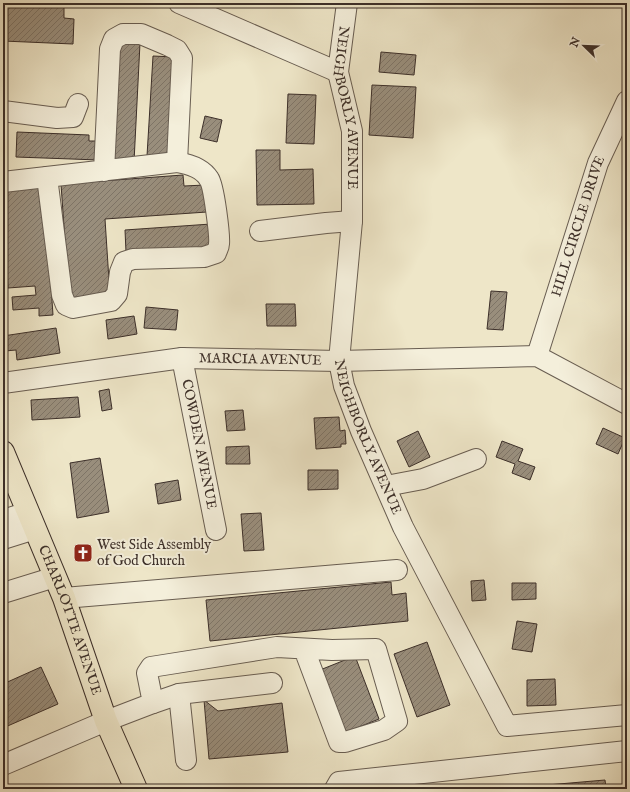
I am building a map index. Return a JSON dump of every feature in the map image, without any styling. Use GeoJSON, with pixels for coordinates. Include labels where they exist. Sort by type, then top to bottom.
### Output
{"type":"FeatureCollection","features":[{"type":"Feature","properties":{"kind":"main road","name":"CHARLOTTE AVENUE"},"geometry":{"type":"LineString","coordinates":[[3,452],[64,598],[106,721],[136,789]]}},
{"type":"Feature","properties":{"kind":"street"},"geometry":{"type":"LineString","coordinates":[[179,3],[210,9],[338,72]]}},
{"type":"Feature","properties":{"kind":"street","name":"NEIGHBORLY AVENUE"},"geometry":{"type":"LineString","coordinates":[[347,3],[338,72],[352,131],[352,221],[339,361],[344,386],[361,431],[403,527],[507,726],[627,715]]}},
{"type":"Feature","properties":{"kind":"street"},"geometry":{"type":"LineString","coordinates":[[104,170],[110,49],[114,39],[123,34],[141,34],[167,44],[177,50],[182,58],[177,162]]}},
{"type":"Feature","properties":{"kind":"street","name":"HILL CIRCLE DRIVE"},"geometry":{"type":"LineString","coordinates":[[538,356],[598,163],[627,101]]}},
{"type":"Feature","properties":{"kind":"street"},"geometry":{"type":"LineString","coordinates":[[3,111],[57,118],[74,117],[78,104]]}},
{"type":"Feature","properties":{"kind":"street"},"geometry":{"type":"LineString","coordinates":[[3,182],[177,162],[186,163],[198,169],[209,179],[214,193],[220,244],[216,253],[204,257],[133,259],[124,262],[120,272],[117,294],[111,302],[73,308],[66,305],[62,295],[47,177]]}},
{"type":"Feature","properties":{"kind":"street"},"geometry":{"type":"LineString","coordinates":[[260,231],[352,221]]}},
{"type":"Feature","properties":{"kind":"street","name":"MARCIA AVENUE"},"geometry":{"type":"LineString","coordinates":[[3,383],[182,358],[339,361],[538,356],[627,404]]}},
{"type":"Feature","properties":{"kind":"street","name":"COWDEN AVENUE"},"geometry":{"type":"LineString","coordinates":[[182,358],[216,530]]}},
{"type":"Feature","properties":{"kind":"street"},"geometry":{"type":"LineString","coordinates":[[386,486],[423,479],[476,459]]}},
{"type":"Feature","properties":{"kind":"street"},"geometry":{"type":"LineString","coordinates":[[3,520],[31,520]]}},
{"type":"Feature","properties":{"kind":"street"},"geometry":{"type":"LineString","coordinates":[[3,539],[31,520]]}},
{"type":"Feature","properties":{"kind":"street"},"geometry":{"type":"LineString","coordinates":[[64,598],[397,570]]}},
{"type":"Feature","properties":{"kind":"street"},"geometry":{"type":"LineString","coordinates":[[3,593],[55,577]]}},
{"type":"Feature","properties":{"kind":"street"},"geometry":{"type":"LineString","coordinates":[[153,703],[147,673],[151,667],[276,647],[332,650],[376,649],[397,721],[384,730],[345,742],[339,742],[304,649]]}},
{"type":"Feature","properties":{"kind":"street"},"geometry":{"type":"LineString","coordinates":[[3,765],[106,721],[179,694],[272,683]]}},
{"type":"Feature","properties":{"kind":"street"},"geometry":{"type":"LineString","coordinates":[[179,694],[186,760]]}},
{"type":"Feature","properties":{"kind":"street"},"geometry":{"type":"LineString","coordinates":[[335,789],[339,782],[627,751]]}},
{"type":"Feature","properties":{"kind":"building"},"geometry":{"type":"Polygon","coordinates":[[[3,3],[64,3],[64,18],[74,19],[73,44],[3,41],[3,3]]]}},
{"type":"Feature","properties":{"kind":"building"},"geometry":{"type":"Polygon","coordinates":[[[118,42],[140,43],[134,162],[113,161],[118,42]]]}},
{"type":"Feature","properties":{"kind":"building"},"geometry":{"type":"Polygon","coordinates":[[[381,52],[416,55],[414,75],[379,72],[381,52]]]}},
{"type":"Feature","properties":{"kind":"building"},"geometry":{"type":"Polygon","coordinates":[[[153,56],[174,57],[168,157],[147,156],[153,56]]]}},
{"type":"Feature","properties":{"kind":"building"},"geometry":{"type":"Polygon","coordinates":[[[372,85],[416,87],[413,138],[369,135],[372,85]]]}},
{"type":"Feature","properties":{"kind":"building"},"geometry":{"type":"Polygon","coordinates":[[[288,94],[316,95],[314,144],[286,143],[288,94]]]}},
{"type":"Feature","properties":{"kind":"building"},"geometry":{"type":"Polygon","coordinates":[[[205,116],[222,120],[217,142],[200,138],[205,116]]]}},
{"type":"Feature","properties":{"kind":"building"},"geometry":{"type":"Polygon","coordinates":[[[17,132],[89,135],[89,141],[99,141],[99,160],[16,157],[17,132]]]}},
{"type":"Feature","properties":{"kind":"building"},"geometry":{"type":"Polygon","coordinates":[[[256,150],[280,150],[280,170],[313,169],[314,204],[257,205],[256,150]]]}},
{"type":"Feature","properties":{"kind":"building"},"geometry":{"type":"Polygon","coordinates":[[[183,175],[184,186],[205,185],[207,212],[105,219],[110,296],[69,299],[61,184],[183,175]]]}},
{"type":"Feature","properties":{"kind":"building"},"geometry":{"type":"Polygon","coordinates":[[[44,185],[53,315],[39,316],[39,308],[13,310],[12,297],[36,295],[35,286],[8,288],[3,213],[3,188],[44,185]]]}},
{"type":"Feature","properties":{"kind":"building"},"geometry":{"type":"Polygon","coordinates":[[[211,224],[213,250],[126,252],[125,230],[211,224]]]}},
{"type":"Feature","properties":{"kind":"building"},"geometry":{"type":"Polygon","coordinates":[[[491,291],[507,292],[503,330],[487,329],[491,291]]]}},
{"type":"Feature","properties":{"kind":"building"},"geometry":{"type":"Polygon","coordinates":[[[266,304],[295,304],[296,326],[267,326],[266,304]]]}},
{"type":"Feature","properties":{"kind":"building"},"geometry":{"type":"Polygon","coordinates":[[[146,307],[178,310],[176,330],[144,328],[146,307]]]}},
{"type":"Feature","properties":{"kind":"building"},"geometry":{"type":"Polygon","coordinates":[[[134,316],[137,334],[108,339],[106,320],[134,316]]]}},
{"type":"Feature","properties":{"kind":"building"},"geometry":{"type":"Polygon","coordinates":[[[56,328],[60,353],[17,360],[16,350],[5,351],[3,336],[56,328]]]}},
{"type":"Feature","properties":{"kind":"building"},"geometry":{"type":"Polygon","coordinates":[[[109,389],[112,409],[102,411],[99,391],[109,389]]]}},
{"type":"Feature","properties":{"kind":"building"},"geometry":{"type":"Polygon","coordinates":[[[78,397],[80,417],[32,420],[31,400],[78,397]]]}},
{"type":"Feature","properties":{"kind":"building"},"geometry":{"type":"Polygon","coordinates":[[[243,410],[245,430],[227,431],[225,411],[243,410]]]}},
{"type":"Feature","properties":{"kind":"building"},"geometry":{"type":"Polygon","coordinates":[[[339,417],[340,431],[345,430],[346,444],[341,444],[341,447],[316,449],[314,418],[339,417]]]}},
{"type":"Feature","properties":{"kind":"building"},"geometry":{"type":"Polygon","coordinates":[[[603,428],[625,438],[618,454],[596,444],[603,428]]]}},
{"type":"Feature","properties":{"kind":"building"},"geometry":{"type":"Polygon","coordinates":[[[418,431],[430,457],[409,467],[397,441],[418,431]]]}},
{"type":"Feature","properties":{"kind":"building"},"geometry":{"type":"Polygon","coordinates":[[[502,441],[523,449],[518,461],[535,467],[530,480],[512,473],[515,464],[496,457],[502,441]]]}},
{"type":"Feature","properties":{"kind":"building"},"geometry":{"type":"Polygon","coordinates":[[[249,446],[250,464],[226,464],[226,447],[249,446]]]}},
{"type":"Feature","properties":{"kind":"building"},"geometry":{"type":"Polygon","coordinates":[[[100,458],[109,512],[77,518],[70,463],[100,458]]]}},
{"type":"Feature","properties":{"kind":"building"},"geometry":{"type":"Polygon","coordinates":[[[308,470],[338,470],[338,489],[308,490],[308,470]]]}},
{"type":"Feature","properties":{"kind":"building"},"geometry":{"type":"Polygon","coordinates":[[[178,480],[181,500],[158,504],[155,484],[178,480]]]}},
{"type":"Feature","properties":{"kind":"building"},"geometry":{"type":"Polygon","coordinates":[[[261,513],[264,550],[244,551],[241,514],[261,513]]]}},
{"type":"Feature","properties":{"kind":"building"},"geometry":{"type":"Polygon","coordinates":[[[484,580],[486,600],[472,601],[471,581],[484,580]]]}},
{"type":"Feature","properties":{"kind":"building"},"geometry":{"type":"Polygon","coordinates":[[[391,582],[392,595],[406,593],[408,621],[210,641],[206,600],[391,582]]]}},
{"type":"Feature","properties":{"kind":"building"},"geometry":{"type":"Polygon","coordinates":[[[512,583],[536,583],[536,599],[512,600],[512,583]]]}},
{"type":"Feature","properties":{"kind":"building"},"geometry":{"type":"Polygon","coordinates":[[[517,621],[537,624],[532,652],[512,649],[517,621]]]}},
{"type":"Feature","properties":{"kind":"building"},"geometry":{"type":"Polygon","coordinates":[[[427,642],[450,705],[417,717],[394,654],[427,642]]]}},
{"type":"Feature","properties":{"kind":"building"},"geometry":{"type":"Polygon","coordinates":[[[355,656],[379,719],[339,735],[315,672],[355,656]]]}},
{"type":"Feature","properties":{"kind":"building"},"geometry":{"type":"Polygon","coordinates":[[[41,667],[58,704],[3,728],[3,684],[41,667]]]}},
{"type":"Feature","properties":{"kind":"building"},"geometry":{"type":"Polygon","coordinates":[[[555,679],[556,705],[527,706],[527,680],[555,679]]]}},
{"type":"Feature","properties":{"kind":"building"},"geometry":{"type":"Polygon","coordinates":[[[204,700],[218,711],[282,703],[288,752],[209,759],[204,700]]]}},
{"type":"Feature","properties":{"kind":"building"},"geometry":{"type":"Polygon","coordinates":[[[605,780],[606,788],[611,787],[611,789],[501,789],[605,780]]]}},
{"type":"Feature","properties":{"kind":"building"},"geometry":{"type":"Polygon","coordinates":[[[242,785],[243,789],[226,789],[242,785]]]}},
{"type":"Feature","properties":{"kind":"place","name":"West Side Assembly of God Church"},"geometry":{"type":"Point","coordinates":[83,553]}}]}
